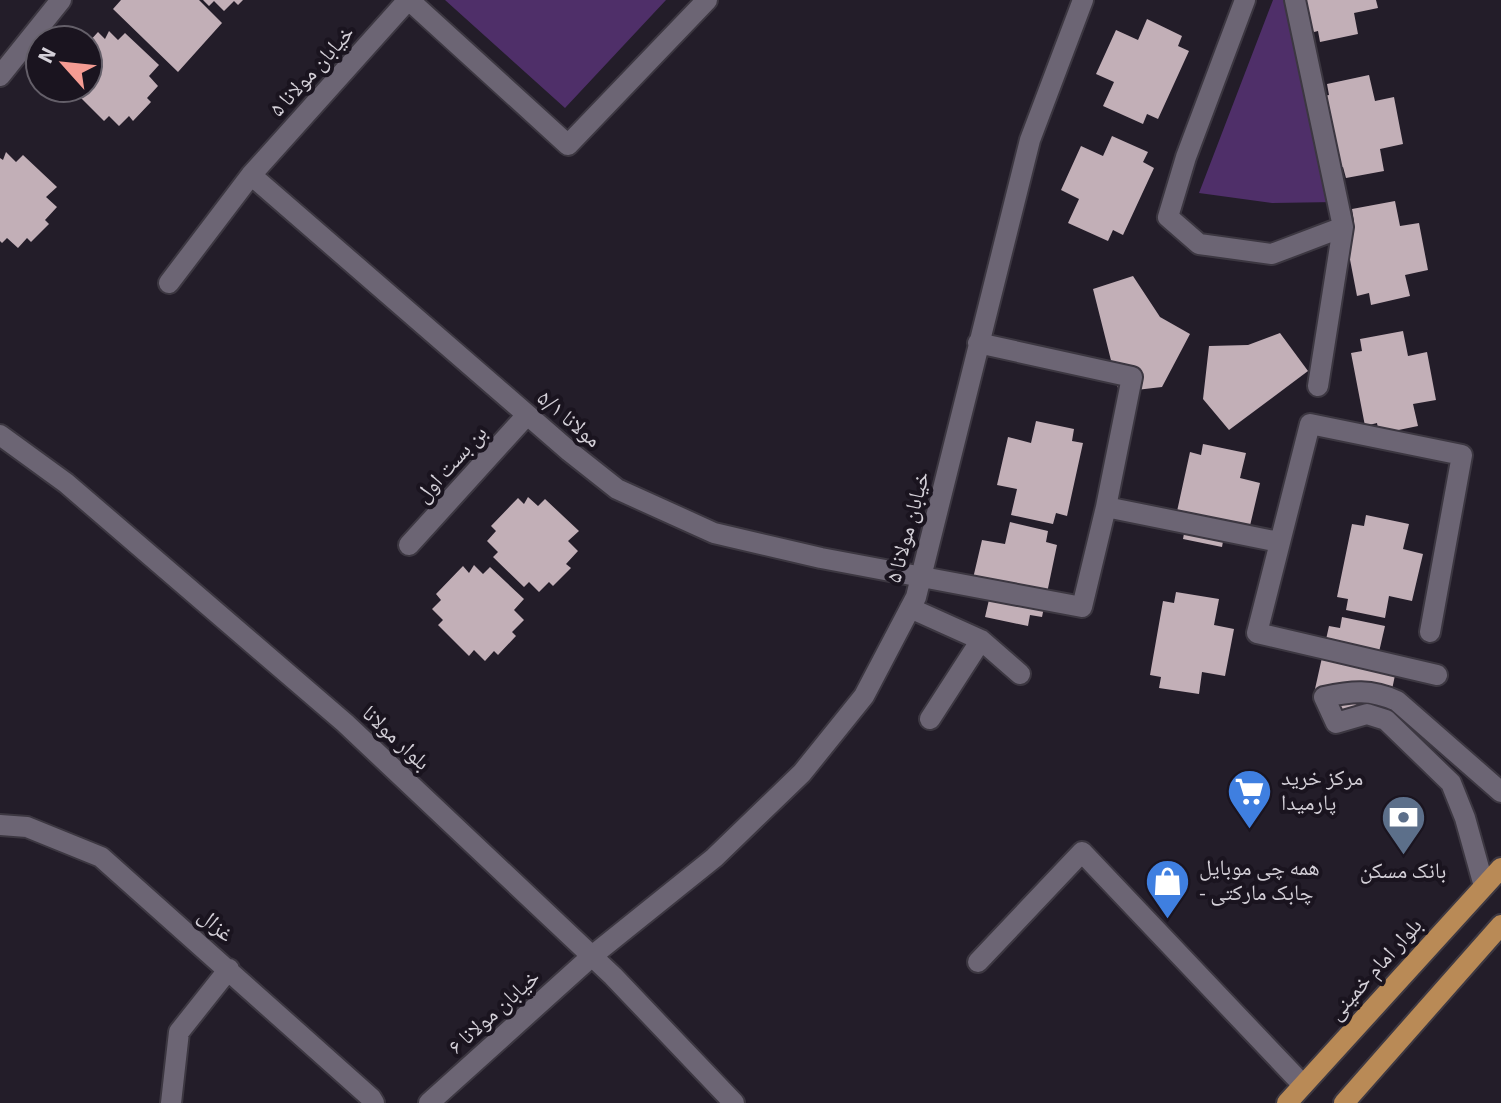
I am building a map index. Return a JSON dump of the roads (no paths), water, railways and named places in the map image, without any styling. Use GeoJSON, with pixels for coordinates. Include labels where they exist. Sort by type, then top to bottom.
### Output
{"type":"FeatureCollection","features":[{"type":"Feature","properties":{"kind":"main road","name":"بلوار امام خمینی"},"geometry":{"type":"LineString","coordinates":[[1287,1103],[1501,868]]}},
{"type":"Feature","properties":{"kind":"main road"},"geometry":{"type":"LineString","coordinates":[[1344,1103],[1501,925]]}},
{"type":"Feature","properties":{"kind":"street"},"geometry":{"type":"LineString","coordinates":[[0,76],[61,0]]}},
{"type":"Feature","properties":{"kind":"street"},"geometry":{"type":"LineString","coordinates":[[408,0],[568,145],[707,0]]}},
{"type":"Feature","properties":{"kind":"street","name":"خیابان مولانا ۵"},"geometry":{"type":"LineString","coordinates":[[169,283],[251,175],[408,0]]}},
{"type":"Feature","properties":{"kind":"street","name":"خیابان مولانا ۵"},"geometry":{"type":"LineString","coordinates":[[592,956],[714,858],[802,773],[864,696],[910,608],[1030,140],[1083,0]]}},
{"type":"Feature","properties":{"kind":"street"},"geometry":{"type":"LineString","coordinates":[[1245,0],[1186,157],[1168,217],[1199,244],[1272,254],[1343,227]]}},
{"type":"Feature","properties":{"kind":"street"},"geometry":{"type":"LineString","coordinates":[[1295,0],[1343,227],[1318,386]]}},
{"type":"Feature","properties":{"kind":"street","name":"مولانا ۵/۱"},"geometry":{"type":"LineString","coordinates":[[251,175],[527,415],[617,489],[714,533],[920,577],[1082,607],[1106,507]]}},
{"type":"Feature","properties":{"kind":"street"},"geometry":{"type":"LineString","coordinates":[[978,343],[1132,377],[1106,507],[1279,542]]}},
{"type":"Feature","properties":{"kind":"street","name":"بن بست اول"},"geometry":{"type":"LineString","coordinates":[[409,545],[527,415]]}},
{"type":"Feature","properties":{"kind":"street"},"geometry":{"type":"LineString","coordinates":[[1430,632],[1462,455],[1310,424],[1257,633],[1437,675]]}},
{"type":"Feature","properties":{"kind":"street","name":"بلوار مولانا"},"geometry":{"type":"LineString","coordinates":[[0,435],[66,483],[345,723],[592,956],[734,1103]]}},
{"type":"Feature","properties":{"kind":"street"},"geometry":{"type":"LineString","coordinates":[[910,608],[981,640],[1020,674]]}},
{"type":"Feature","properties":{"kind":"street"},"geometry":{"type":"LineString","coordinates":[[930,719],[981,640]]}},
{"type":"Feature","properties":{"kind":"street"},"geometry":{"type":"LineString","coordinates":[[1484,886],[1465,818],[1451,783],[1386,720],[1367,714],[1336,723],[1324,697],[1347,692],[1379,693],[1397,701],[1501,792]]}},
{"type":"Feature","properties":{"kind":"street","name":"غزال"},"geometry":{"type":"LineString","coordinates":[[0,825],[27,827],[101,857],[229,969],[374,1103]]}},
{"type":"Feature","properties":{"kind":"street"},"geometry":{"type":"LineString","coordinates":[[978,962],[1082,852],[1303,1085]]}},
{"type":"Feature","properties":{"kind":"street","name":"خیابان مولانا ۶"},"geometry":{"type":"LineString","coordinates":[[429,1103],[592,956]]}},
{"type":"Feature","properties":{"kind":"street"},"geometry":{"type":"LineString","coordinates":[[171,1103],[179,1032],[229,969]]}},
{"type":"Feature","properties":{"kind":"place","name":"مرکز خرید پارمیدا"},"geometry":{"type":"Point","coordinates":[1250,830]}},
{"type":"Feature","properties":{"kind":"place","name":"بانک مسکن"},"geometry":{"type":"Point","coordinates":[1403,857]}},
{"type":"Feature","properties":{"kind":"place","name":"همه چی موبایل - چابک مارکتی"},"geometry":{"type":"Point","coordinates":[1168,920]}}]}
